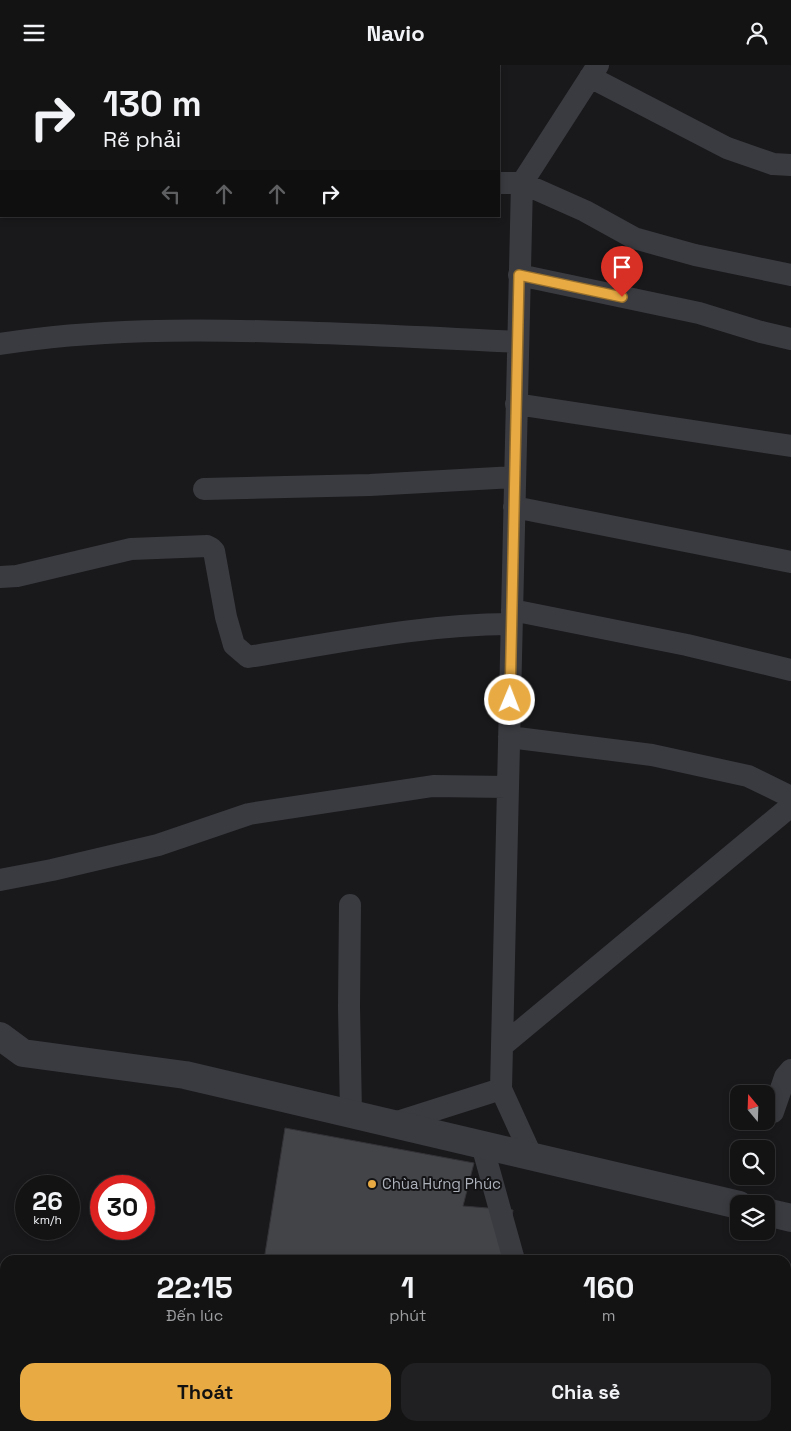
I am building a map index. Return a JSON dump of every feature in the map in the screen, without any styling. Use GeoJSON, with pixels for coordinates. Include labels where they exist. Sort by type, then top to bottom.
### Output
{"type":"FeatureCollection","features":[{"type":"Feature","properties":{"kind":"street"},"geometry":{"type":"LineString","coordinates":[[532,1157],[501,1089],[522,183],[594,71],[727,148],[773,164],[791,165]]}},
{"type":"Feature","properties":{"kind":"street"},"geometry":{"type":"LineString","coordinates":[[500,183],[522,183],[585,211],[634,238],[695,255],[791,275]]}},
{"type":"Feature","properties":{"kind":"street"},"geometry":{"type":"LineString","coordinates":[[519,275],[699,313],[791,339]]}},
{"type":"Feature","properties":{"kind":"street"},"geometry":{"type":"LineString","coordinates":[[0,344],[90,334],[201,330],[362,334],[518,341]]}},
{"type":"Feature","properties":{"kind":"street"},"geometry":{"type":"LineString","coordinates":[[516,404],[791,446]]}},
{"type":"Feature","properties":{"kind":"street"},"geometry":{"type":"LineString","coordinates":[[204,489],[370,485],[514,477]]}},
{"type":"Feature","properties":{"kind":"street"},"geometry":{"type":"LineString","coordinates":[[514,507],[791,562]]}},
{"type":"Feature","properties":{"kind":"street"},"geometry":{"type":"LineString","coordinates":[[0,577],[17,576],[131,549],[207,547],[214,551],[226,617],[234,645],[248,657],[391,633],[483,624],[511,617],[687,645],[791,669]]}},
{"type":"Feature","properties":{"kind":"street"},"geometry":{"type":"LineString","coordinates":[[509,737],[652,755],[748,776],[791,797]]}},
{"type":"Feature","properties":{"kind":"street"},"geometry":{"type":"LineString","coordinates":[[0,880],[158,845],[249,814],[433,786],[508,787]]}},
{"type":"Feature","properties":{"kind":"street"},"geometry":{"type":"LineString","coordinates":[[502,1046],[791,806]]}},
{"type":"Feature","properties":{"kind":"street"},"geometry":{"type":"LineString","coordinates":[[350,905],[351,1114]]}},
{"type":"Feature","properties":{"kind":"street"},"geometry":{"type":"LineString","coordinates":[[0,1036],[23,1053],[185,1075],[730,1203]]}},
{"type":"Feature","properties":{"kind":"street"},"geometry":{"type":"LineString","coordinates":[[775,1107],[785,1077],[791,1070]]}},
{"type":"Feature","properties":{"kind":"street"},"geometry":{"type":"LineString","coordinates":[[391,1124],[501,1089]]}},
{"type":"Feature","properties":{"kind":"street"},"geometry":{"type":"LineString","coordinates":[[482,1145],[513,1255]]}},
{"type":"Feature","properties":{"kind":"street"},"geometry":{"type":"LineString","coordinates":[[775,1214],[791,1218]]}},
{"type":"Feature","properties":{"kind":"building","name":"Chùa Hưng Phúc"},"geometry":{"type":"Polygon","coordinates":[[[285,1128],[474,1163],[463,1206],[513,1210],[507,1255],[265,1255],[285,1128]]]}},
{"type":"Feature","properties":{"kind":"place","name":"Chùa Hưng Phúc"},"geometry":{"type":"Point","coordinates":[372,1184]}},
{"type":"Feature","properties":{"kind":"route"},"geometry":{"type":"LineString","coordinates":[[510,700],[519,275],[622,297]]}}]}
